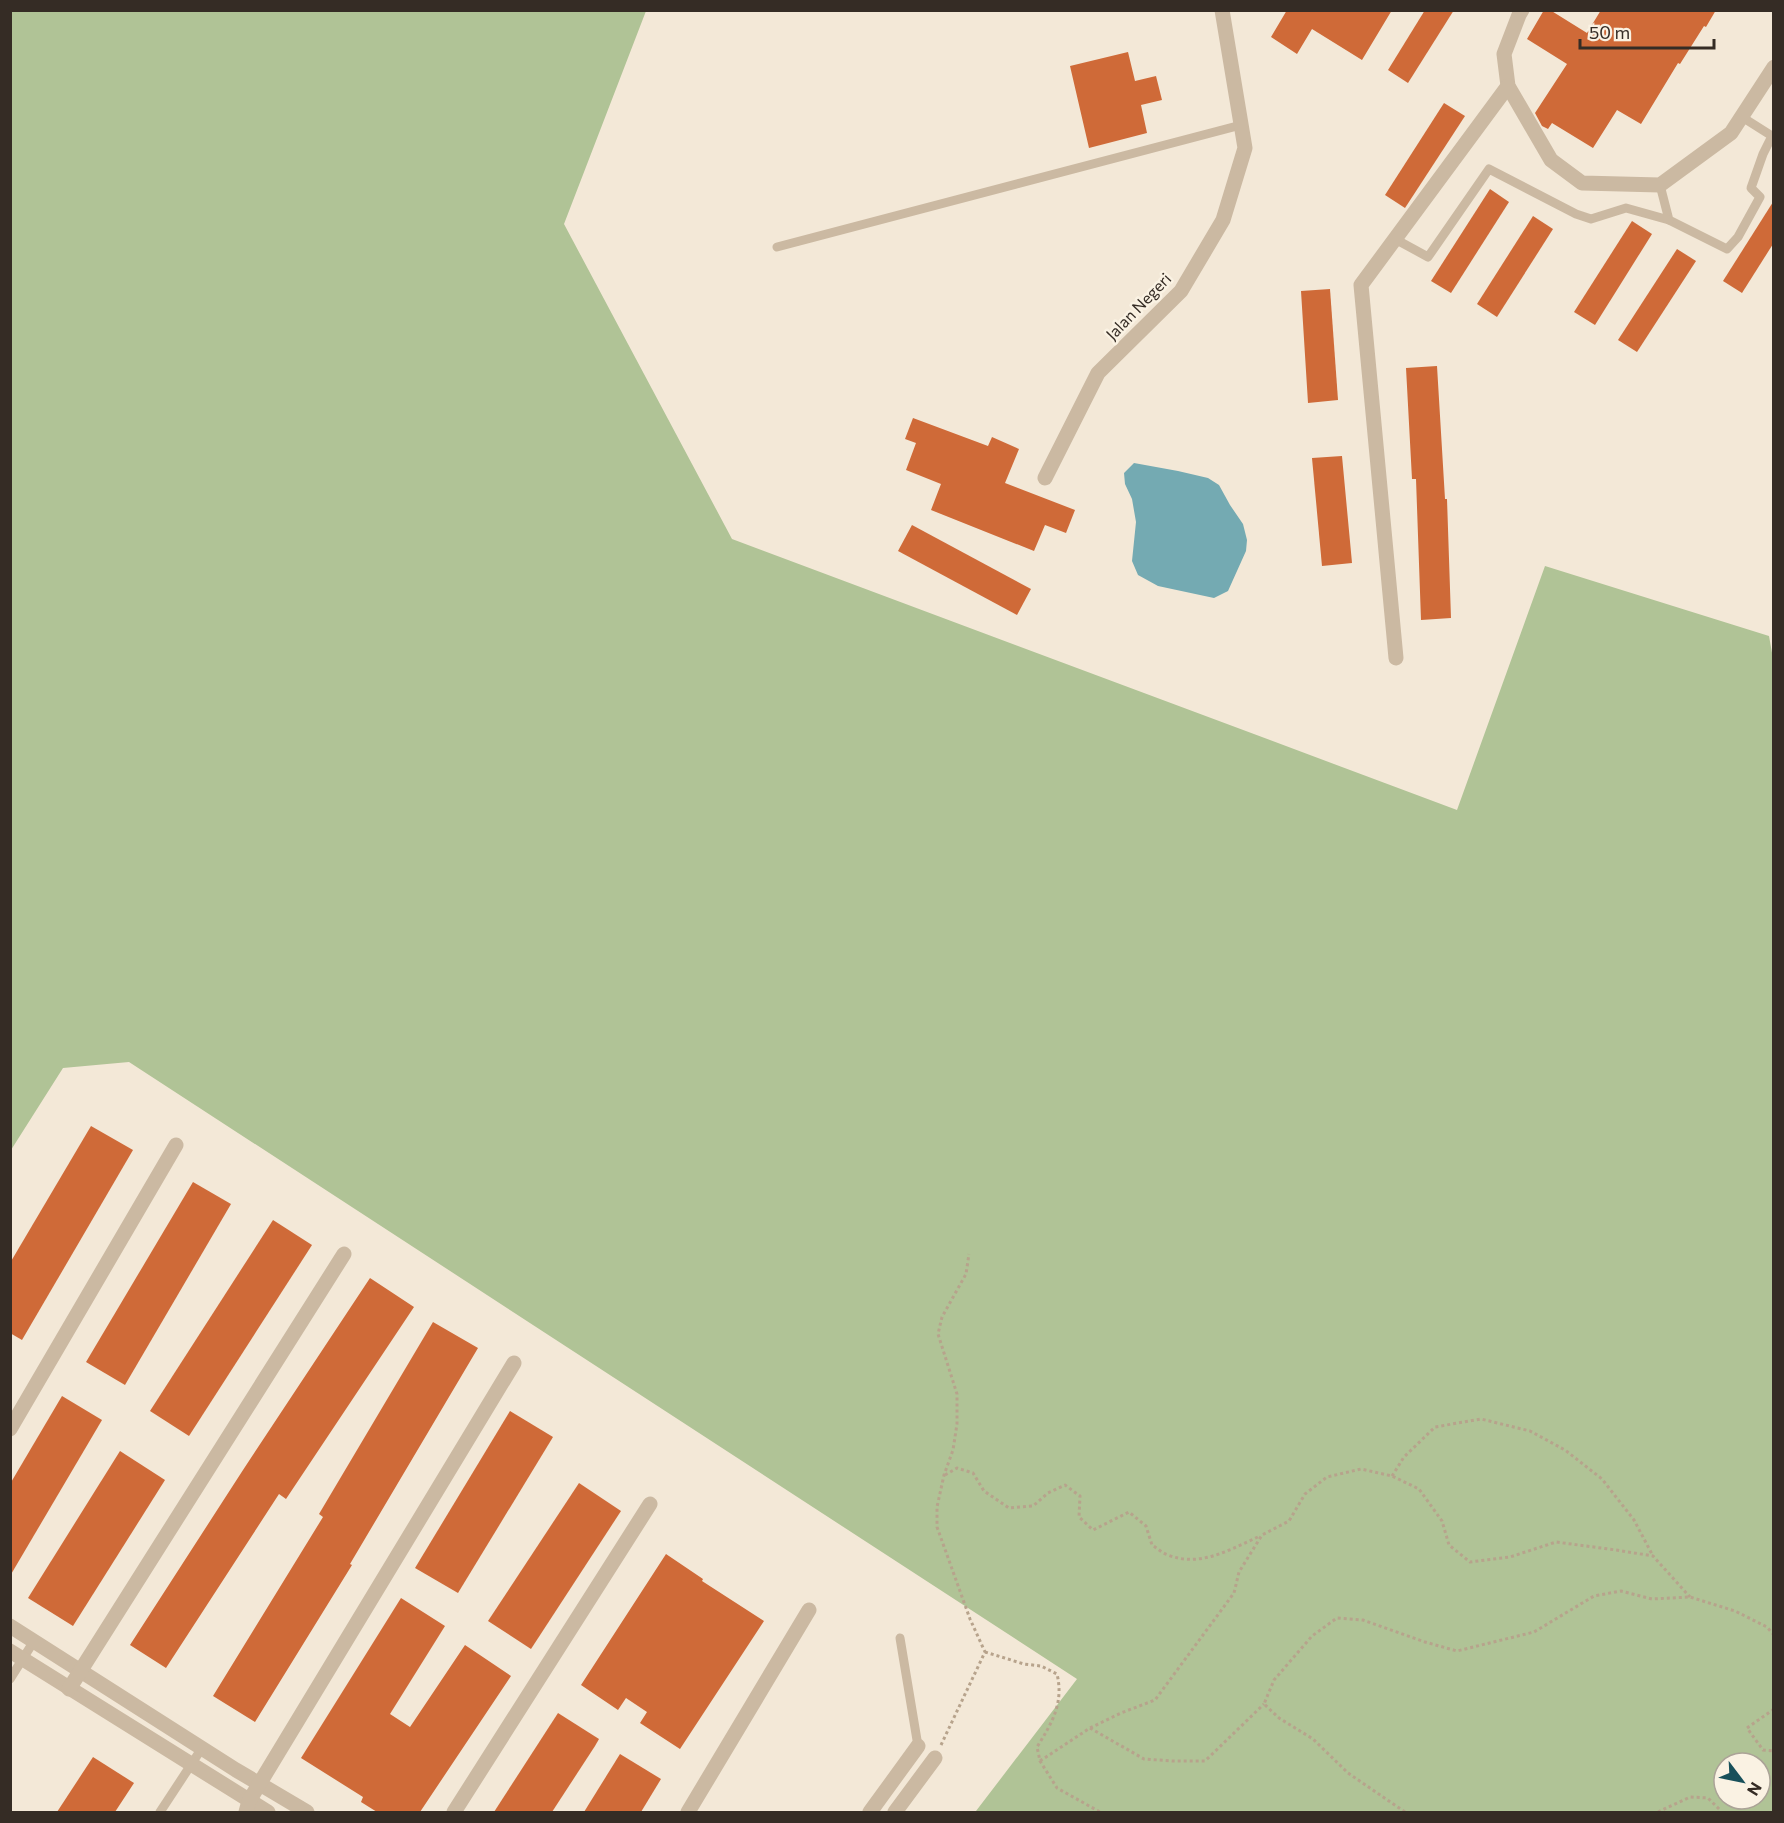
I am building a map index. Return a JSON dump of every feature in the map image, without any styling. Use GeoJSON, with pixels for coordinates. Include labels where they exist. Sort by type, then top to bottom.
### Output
{"type":"FeatureCollection","features":[{"type":"Feature","properties":{"kind":"street","name":"Jalan Negeri"},"geometry":{"type":"LineString","coordinates":[[1046,478],[1098,373],[1181,291],[1223,220],[1245,148],[1222,10]]}},
{"type":"Feature","properties":{"kind":"street"},"geometry":{"type":"LineString","coordinates":[[1522,10],[1504,54],[1508,87],[1551,160],[1582,183],[1660,185],[1731,133],[1773,67]]}},
{"type":"Feature","properties":{"kind":"street"},"geometry":{"type":"LineString","coordinates":[[1396,658],[1361,285],[1508,87]]}},
{"type":"Feature","properties":{"kind":"street"},"geometry":{"type":"LineString","coordinates":[[10,1429],[176,1145]]}},
{"type":"Feature","properties":{"kind":"street"},"geometry":{"type":"LineString","coordinates":[[69,1689],[344,1254]]}},
{"type":"Feature","properties":{"kind":"street"},"geometry":{"type":"LineString","coordinates":[[248,1807],[259,1784],[514,1363]]}},
{"type":"Feature","properties":{"kind":"street"},"geometry":{"type":"LineString","coordinates":[[454,1812],[650,1504]]}},
{"type":"Feature","properties":{"kind":"street"},"geometry":{"type":"LineString","coordinates":[[688,1812],[809,1611]]}},
{"type":"Feature","properties":{"kind":"street"},"geometry":{"type":"LineString","coordinates":[[10,1626],[307,1812]]}},
{"type":"Feature","properties":{"kind":"street"},"geometry":{"type":"LineString","coordinates":[[17,1655],[191,1765],[248,1807],[268,1812]]}},
{"type":"Feature","properties":{"kind":"street"},"geometry":{"type":"LineString","coordinates":[[870,1812],[918,1746],[935,1758],[895,1812]]}},
{"type":"Feature","properties":{"kind":"lane"},"geometry":{"type":"LineString","coordinates":[[1395,239],[1428,257],[1489,169],[1576,214],[1591,219],[1626,208],[1669,220],[1726,249],[1738,237],[1760,198],[1751,188],[1772,136],[1742,117]]}},
{"type":"Feature","properties":{"kind":"lane"},"geometry":{"type":"LineString","coordinates":[[777,247],[1241,125]]}},
{"type":"Feature","properties":{"kind":"lane"},"geometry":{"type":"LineString","coordinates":[[1660,185],[1669,220]]}},
{"type":"Feature","properties":{"kind":"lane"},"geometry":{"type":"LineString","coordinates":[[900,1638],[918,1746]]}},
{"type":"Feature","properties":{"kind":"lane"},"geometry":{"type":"LineString","coordinates":[[10,1678],[17,1655],[34,1641]]}},
{"type":"Feature","properties":{"kind":"lane"},"geometry":{"type":"LineString","coordinates":[[160,1812],[202,1748]]}},
{"type":"Feature","properties":{"kind":"path"},"geometry":{"type":"LineString","coordinates":[[969,1254],[966,1274],[942,1317],[938,1334],[957,1394],[957,1424],[953,1450],[944,1475],[937,1507],[938,1527],[970,1619],[985,1652],[1024,1664],[1041,1666],[1057,1674],[1060,1688],[1054,1719],[1037,1747],[1040,1761],[1057,1788],[1100,1812]]}},
{"type":"Feature","properties":{"kind":"path"},"geometry":{"type":"LineString","coordinates":[[1392,1476],[1404,1457],[1435,1427],[1480,1419],[1530,1431],[1564,1450],[1602,1479],[1634,1520],[1653,1556],[1690,1597]]}},
{"type":"Feature","properties":{"kind":"path"},"geometry":{"type":"LineString","coordinates":[[944,1475],[957,1468],[973,1473],[984,1491],[1009,1508],[1033,1506],[1048,1493],[1065,1485],[1080,1496],[1079,1516],[1094,1530],[1129,1512],[1146,1526],[1152,1545],[1168,1556],[1196,1561],[1219,1555],[1289,1521],[1305,1494],[1327,1477],[1361,1469],[1392,1476],[1419,1489],[1442,1521],[1449,1545],[1470,1562],[1510,1557],[1556,1542],[1653,1556]]}},
{"type":"Feature","properties":{"kind":"path"},"geometry":{"type":"LineString","coordinates":[[1040,1761],[1090,1728],[1155,1700],[1234,1593],[1239,1572],[1262,1535]]}},
{"type":"Feature","properties":{"kind":"path"},"geometry":{"type":"LineString","coordinates":[[1090,1728],[1143,1759],[1205,1761],[1264,1704],[1274,1680],[1312,1636],[1337,1618],[1363,1620],[1457,1651],[1534,1632],[1594,1596],[1621,1591],[1652,1599],[1690,1597],[1735,1611],[1767,1627],[1773,1635]]}},
{"type":"Feature","properties":{"kind":"path"},"geometry":{"type":"LineString","coordinates":[[935,1758],[985,1652]]}},
{"type":"Feature","properties":{"kind":"path"},"geometry":{"type":"LineString","coordinates":[[1264,1704],[1279,1718],[1313,1739],[1348,1773],[1405,1812]]}},
{"type":"Feature","properties":{"kind":"path"},"geometry":{"type":"LineString","coordinates":[[1773,1709],[1747,1728],[1763,1750],[1773,1751]]}},
{"type":"Feature","properties":{"kind":"path"},"geometry":{"type":"LineString","coordinates":[[1658,1812],[1690,1797],[1708,1798],[1720,1810],[1719,1812]]}},
{"type":"Feature","properties":{"kind":"green space"},"geometry":{"type":"Polygon","coordinates":[[[11,10],[646,11],[564,224],[732,539],[1457,810],[1545,566],[1769,636],[1774,664],[1773,1812],[978,1812],[976,1811],[1077,1679],[129,1062],[63,1068],[11,1150],[11,10]]]}},
{"type":"Feature","properties":{"kind":"water"},"geometry":{"type":"Polygon","coordinates":[[[1134,463],[1208,478],[1219,485],[1243,524],[1247,540],[1246,551],[1228,591],[1214,598],[1158,586],[1138,575],[1132,561],[1136,522],[1124,473],[1134,463]]]}},
{"type":"Feature","properties":{"kind":"building"},"geometry":{"type":"Polygon","coordinates":[[[1287,10],[1392,10],[1362,60],[1312,29],[1297,54],[1271,37],[1287,10]]]}},
{"type":"Feature","properties":{"kind":"building"},"geometry":{"type":"Polygon","coordinates":[[[1425,10],[1454,10],[1408,83],[1388,70],[1425,10]]]}},
{"type":"Feature","properties":{"kind":"building"},"geometry":{"type":"Polygon","coordinates":[[[1544,10],[1550,10],[1587,33],[1601,10],[1716,10],[1680,64],[1678,63],[1641,124],[1617,110],[1593,148],[1552,123],[1548,129],[1542,126],[1535,113],[1567,64],[1527,39],[1544,10]]]}},
{"type":"Feature","properties":{"kind":"building"},"geometry":{"type":"Polygon","coordinates":[[[1128,52],[1135,81],[1156,76],[1162,100],[1141,105],[1147,133],[1089,148],[1070,66],[1128,52]]]}},
{"type":"Feature","properties":{"kind":"building"},"geometry":{"type":"Polygon","coordinates":[[[1444,103],[1465,116],[1405,208],[1385,195],[1444,103]]]}},
{"type":"Feature","properties":{"kind":"building"},"geometry":{"type":"Polygon","coordinates":[[[1490,189],[1509,202],[1451,293],[1431,281],[1490,189]]]}},
{"type":"Feature","properties":{"kind":"building"},"geometry":{"type":"Polygon","coordinates":[[[1773,202],[1773,244],[1742,293],[1723,281],[1773,202]]]}},
{"type":"Feature","properties":{"kind":"building"},"geometry":{"type":"Polygon","coordinates":[[[1533,216],[1553,229],[1497,317],[1477,304],[1533,216]]]}},
{"type":"Feature","properties":{"kind":"building"},"geometry":{"type":"Polygon","coordinates":[[[1632,221],[1652,234],[1595,325],[1574,312],[1632,221]]]}},
{"type":"Feature","properties":{"kind":"building"},"geometry":{"type":"Polygon","coordinates":[[[1677,249],[1696,261],[1637,352],[1618,340],[1677,249]]]}},
{"type":"Feature","properties":{"kind":"building"},"geometry":{"type":"Polygon","coordinates":[[[1330,289],[1338,400],[1308,403],[1301,291],[1330,289]]]}},
{"type":"Feature","properties":{"kind":"building"},"geometry":{"type":"Polygon","coordinates":[[[1437,366],[1445,499],[1447,499],[1451,618],[1421,620],[1416,479],[1412,479],[1406,368],[1437,366]]]}},
{"type":"Feature","properties":{"kind":"building"},"geometry":{"type":"Polygon","coordinates":[[[913,418],[988,446],[992,437],[1019,449],[1005,483],[1075,510],[1066,533],[1045,525],[1034,551],[931,510],[941,484],[906,470],[916,443],[905,439],[913,418]]]}},
{"type":"Feature","properties":{"kind":"building"},"geometry":{"type":"Polygon","coordinates":[[[1342,456],[1352,563],[1322,566],[1312,458],[1342,456]]]}},
{"type":"Feature","properties":{"kind":"building"},"geometry":{"type":"Polygon","coordinates":[[[912,525],[1031,589],[1017,615],[898,551],[912,525]]]}},
{"type":"Feature","properties":{"kind":"building"},"geometry":{"type":"Polygon","coordinates":[[[91,1126],[133,1150],[22,1340],[10,1333],[10,1263],[91,1126]]]}},
{"type":"Feature","properties":{"kind":"building"},"geometry":{"type":"Polygon","coordinates":[[[193,1182],[231,1204],[125,1385],[86,1362],[193,1182]]]}},
{"type":"Feature","properties":{"kind":"building"},"geometry":{"type":"Polygon","coordinates":[[[273,1220],[312,1245],[189,1436],[150,1411],[273,1220]]]}},
{"type":"Feature","properties":{"kind":"building"},"geometry":{"type":"Polygon","coordinates":[[[370,1278],[414,1307],[286,1499],[279,1494],[166,1668],[130,1645],[370,1278]]]}},
{"type":"Feature","properties":{"kind":"building"},"geometry":{"type":"Polygon","coordinates":[[[433,1322],[478,1348],[350,1564],[352,1565],[255,1722],[213,1696],[323,1517],[319,1514],[433,1322]]]}},
{"type":"Feature","properties":{"kind":"building"},"geometry":{"type":"Polygon","coordinates":[[[62,1396],[102,1420],[10,1576],[10,1484],[62,1396]]]}},
{"type":"Feature","properties":{"kind":"building"},"geometry":{"type":"Polygon","coordinates":[[[510,1411],[553,1437],[458,1593],[415,1568],[510,1411]]]}},
{"type":"Feature","properties":{"kind":"building"},"geometry":{"type":"Polygon","coordinates":[[[120,1451],[165,1480],[73,1626],[28,1598],[120,1451]]]}},
{"type":"Feature","properties":{"kind":"building"},"geometry":{"type":"Polygon","coordinates":[[[579,1483],[621,1511],[531,1649],[488,1621],[579,1483]]]}},
{"type":"Feature","properties":{"kind":"building"},"geometry":{"type":"Polygon","coordinates":[[[666,1554],[703,1579],[702,1581],[764,1621],[680,1749],[640,1723],[647,1712],[626,1698],[618,1710],[581,1685],[666,1554]]]}},
{"type":"Feature","properties":{"kind":"building"},"geometry":{"type":"Polygon","coordinates":[[[401,1598],[445,1626],[390,1714],[410,1727],[465,1645],[511,1676],[420,1812],[377,1812],[361,1802],[363,1797],[301,1758],[401,1598]]]}},
{"type":"Feature","properties":{"kind":"building"},"geometry":{"type":"Polygon","coordinates":[[[558,1713],[599,1739],[595,1746],[552,1812],[494,1812],[558,1713]]]}},
{"type":"Feature","properties":{"kind":"building"},"geometry":{"type":"Polygon","coordinates":[[[620,1754],[661,1779],[641,1812],[584,1812],[620,1754]]]}},
{"type":"Feature","properties":{"kind":"building"},"geometry":{"type":"Polygon","coordinates":[[[93,1757],[134,1783],[115,1812],[57,1812],[93,1757]]]}}]}
